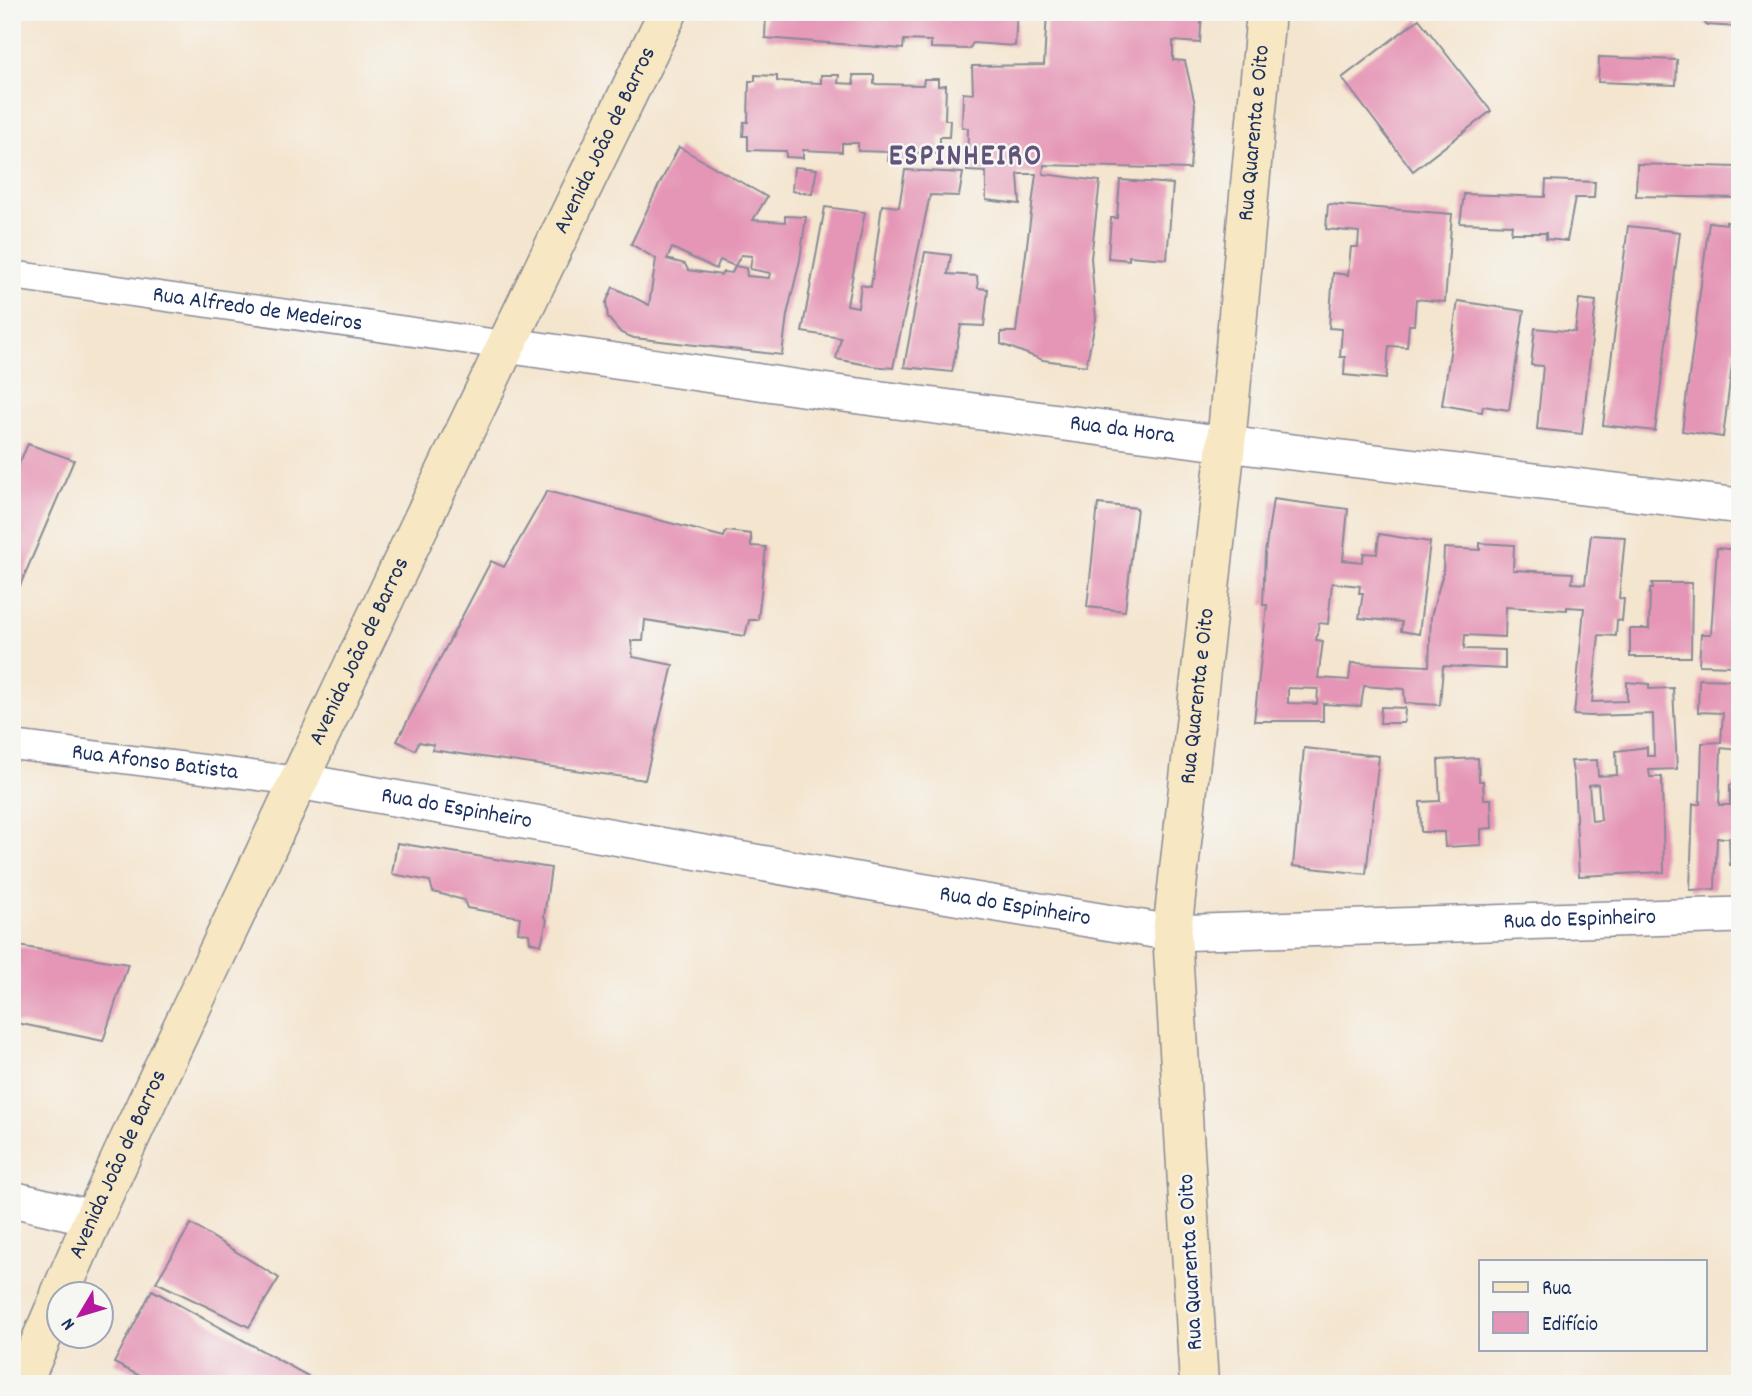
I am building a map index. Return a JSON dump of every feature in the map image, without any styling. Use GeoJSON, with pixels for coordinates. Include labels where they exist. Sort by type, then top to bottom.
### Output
{"type":"FeatureCollection","features":[{"type":"Feature","properties":{"kind":"main road","name":"Avenida João de Barros"},"geometry":{"type":"LineString","coordinates":[[66,1280],[298,781],[505,345],[668,12]]}},
{"type":"Feature","properties":{"kind":"main road","name":"Rua Quarenta e Oito"},"geometry":{"type":"LineString","coordinates":[[1199,1384],[1172,933],[1226,444],[1266,12]]}},
{"type":"Feature","properties":{"kind":"main road","name":"Avenida João de Barros"},"geometry":{"type":"LineString","coordinates":[[22,1384],[46,1328]]}},
{"type":"Feature","properties":{"kind":"street","name":"Rua Alfredo de Medeiros"},"geometry":{"type":"LineString","coordinates":[[12,275],[505,345]]}},
{"type":"Feature","properties":{"kind":"street","name":"Rua da Hora"},"geometry":{"type":"LineString","coordinates":[[505,345],[836,393],[1226,444],[1740,506]]}},
{"type":"Feature","properties":{"kind":"street","name":"Rua Afonso Batista"},"geometry":{"type":"LineString","coordinates":[[12,745],[298,781]]}},
{"type":"Feature","properties":{"kind":"street","name":"Rua do Espinheiro"},"geometry":{"type":"LineString","coordinates":[[298,781],[1172,933],[1740,915]]}},
{"type":"Feature","properties":{"kind":"street"},"geometry":{"type":"LineString","coordinates":[[12,1199],[93,1218]]}},
{"type":"Feature","properties":{"kind":"building"},"geometry":{"type":"Polygon","coordinates":[[[766,12],[1017,12],[1015,46],[973,43],[969,49],[931,48],[931,41],[904,40],[903,49],[765,38],[766,12]]]}},
{"type":"Feature","properties":{"kind":"building"},"geometry":{"type":"Polygon","coordinates":[[[1047,12],[1202,12],[1200,43],[1173,41],[1173,60],[1185,61],[1195,104],[1190,169],[1044,165],[1043,174],[1100,181],[1091,258],[1096,319],[1086,366],[1043,360],[1001,344],[1001,332],[1016,332],[1036,174],[1018,174],[1020,204],[986,200],[986,172],[967,171],[968,128],[962,127],[963,93],[973,94],[972,66],[1044,65],[1047,12]]]}},
{"type":"Feature","properties":{"kind":"building"},"geometry":{"type":"Polygon","coordinates":[[[1706,12],[1740,12],[1740,27],[1705,25],[1706,12]]]}},
{"type":"Feature","properties":{"kind":"building"},"geometry":{"type":"Polygon","coordinates":[[[1419,19],[1491,111],[1413,171],[1342,78],[1419,19]]]}},
{"type":"Feature","properties":{"kind":"building"},"geometry":{"type":"Polygon","coordinates":[[[1599,57],[1677,60],[1676,85],[1598,82],[1599,57]]]}},
{"type":"Feature","properties":{"kind":"building"},"geometry":{"type":"Polygon","coordinates":[[[755,75],[777,76],[777,81],[821,83],[821,75],[839,75],[838,83],[854,84],[853,75],[874,75],[874,84],[923,85],[924,79],[938,79],[938,86],[946,85],[945,120],[950,120],[949,137],[940,137],[940,154],[908,152],[908,162],[888,161],[889,152],[858,151],[858,143],[842,143],[842,152],[803,150],[803,158],[786,157],[786,151],[748,150],[748,136],[743,136],[744,122],[748,122],[749,81],[755,81],[755,75]]]}},
{"type":"Feature","properties":{"kind":"building"},"geometry":{"type":"Polygon","coordinates":[[[1736,142],[1740,142],[1740,198],[1636,196],[1637,164],[1736,167],[1736,142]]]}},
{"type":"Feature","properties":{"kind":"building"},"geometry":{"type":"Polygon","coordinates":[[[679,147],[767,197],[753,220],[785,222],[785,216],[806,217],[782,355],[634,338],[621,333],[608,318],[606,303],[613,287],[649,305],[656,259],[631,244],[679,147]],[[672,248],[667,259],[685,264],[688,270],[721,275],[723,272],[732,273],[735,266],[720,260],[716,269],[672,248]],[[741,255],[735,266],[746,268],[747,276],[769,278],[770,273],[750,269],[752,256],[741,255]]]}},
{"type":"Feature","properties":{"kind":"building"},"geometry":{"type":"Polygon","coordinates":[[[794,167],[817,169],[812,194],[792,191],[794,167]]]}},
{"type":"Feature","properties":{"kind":"building"},"geometry":{"type":"Polygon","coordinates":[[[905,170],[963,173],[959,196],[930,195],[893,368],[836,359],[841,338],[802,332],[825,207],[865,212],[847,305],[858,307],[861,285],[871,287],[882,205],[899,207],[905,170]]]}},
{"type":"Feature","properties":{"kind":"building"},"geometry":{"type":"Polygon","coordinates":[[[1120,180],[1173,184],[1167,259],[1129,256],[1129,260],[1108,258],[1111,218],[1117,218],[1120,180]]]}},
{"type":"Feature","properties":{"kind":"building"},"geometry":{"type":"Polygon","coordinates":[[[1546,180],[1595,182],[1594,198],[1575,198],[1567,241],[1546,239],[1546,233],[1511,233],[1512,225],[1460,223],[1464,194],[1545,197],[1546,180]]]}},
{"type":"Feature","properties":{"kind":"building"},"geometry":{"type":"Polygon","coordinates":[[[1328,204],[1452,214],[1445,302],[1416,299],[1414,325],[1409,325],[1407,347],[1389,346],[1386,379],[1344,375],[1345,357],[1340,357],[1342,329],[1329,328],[1333,273],[1348,275],[1351,247],[1358,247],[1359,232],[1326,229],[1328,204]]]}},
{"type":"Feature","properties":{"kind":"building"},"geometry":{"type":"Polygon","coordinates":[[[1709,222],[1734,223],[1734,226],[1740,227],[1740,293],[1736,323],[1740,326],[1740,349],[1734,349],[1723,437],[1682,431],[1709,222]]]}},
{"type":"Feature","properties":{"kind":"building"},"geometry":{"type":"Polygon","coordinates":[[[1628,226],[1680,232],[1655,431],[1603,425],[1628,226]]]}},
{"type":"Feature","properties":{"kind":"building"},"geometry":{"type":"Polygon","coordinates":[[[925,252],[951,255],[948,274],[977,276],[978,288],[988,289],[984,326],[961,325],[952,372],[904,367],[925,252]]]}},
{"type":"Feature","properties":{"kind":"building"},"geometry":{"type":"Polygon","coordinates":[[[1579,299],[1596,301],[1582,434],[1537,429],[1543,366],[1531,365],[1535,328],[1575,332],[1579,299]]]}},
{"type":"Feature","properties":{"kind":"building"},"geometry":{"type":"Polygon","coordinates":[[[1458,301],[1524,311],[1509,410],[1483,406],[1482,412],[1442,405],[1458,301]]]}},
{"type":"Feature","properties":{"kind":"building"},"geometry":{"type":"Polygon","coordinates":[[[28,444],[74,460],[19,588],[12,585],[12,479],[28,444]]]}},
{"type":"Feature","properties":{"kind":"building"},"geometry":{"type":"Polygon","coordinates":[[[547,491],[724,537],[726,531],[751,534],[751,546],[766,547],[758,620],[749,620],[745,636],[645,620],[643,641],[631,641],[633,657],[673,665],[645,780],[432,750],[434,745],[419,742],[415,750],[397,741],[491,561],[504,567],[547,491]]]}},
{"type":"Feature","properties":{"kind":"building"},"geometry":{"type":"Polygon","coordinates":[[[1273,499],[1348,509],[1343,560],[1362,562],[1364,553],[1377,554],[1379,534],[1430,542],[1419,634],[1401,631],[1402,622],[1359,618],[1363,593],[1359,593],[1360,586],[1332,583],[1328,624],[1319,623],[1316,640],[1323,641],[1318,678],[1349,680],[1351,663],[1429,666],[1431,616],[1443,573],[1444,548],[1480,550],[1480,543],[1514,545],[1513,570],[1573,573],[1572,583],[1585,584],[1591,535],[1625,537],[1619,598],[1624,599],[1622,621],[1617,620],[1616,636],[1599,635],[1592,702],[1627,701],[1627,682],[1649,684],[1649,689],[1673,688],[1677,769],[1649,770],[1650,777],[1662,777],[1664,872],[1579,876],[1571,761],[1597,760],[1598,776],[1617,775],[1616,751],[1647,747],[1647,756],[1654,756],[1653,714],[1574,715],[1584,608],[1567,607],[1567,610],[1506,607],[1505,637],[1465,635],[1464,649],[1505,650],[1505,669],[1443,666],[1440,705],[1405,703],[1404,689],[1364,686],[1361,706],[1323,704],[1323,721],[1254,721],[1267,605],[1263,605],[1265,553],[1273,499]],[[1288,688],[1288,703],[1317,704],[1318,689],[1288,688]],[[1598,784],[1589,785],[1592,821],[1601,820],[1598,784]]]}},
{"type":"Feature","properties":{"kind":"building"},"geometry":{"type":"Polygon","coordinates":[[[1098,504],[1137,508],[1125,611],[1087,607],[1098,504]]]}},
{"type":"Feature","properties":{"kind":"building"},"geometry":{"type":"Polygon","coordinates":[[[1717,548],[1740,550],[1740,637],[1736,637],[1735,666],[1699,665],[1701,634],[1711,634],[1717,548]]]}},
{"type":"Feature","properties":{"kind":"building"},"geometry":{"type":"Polygon","coordinates":[[[1652,583],[1692,583],[1691,657],[1630,657],[1630,629],[1649,629],[1652,583]]]}},
{"type":"Feature","properties":{"kind":"building"},"geometry":{"type":"Polygon","coordinates":[[[1699,679],[1737,680],[1735,713],[1740,714],[1740,750],[1721,748],[1719,805],[1730,805],[1730,785],[1740,785],[1740,865],[1730,865],[1729,838],[1717,838],[1715,889],[1690,890],[1693,804],[1700,804],[1702,743],[1721,742],[1723,713],[1698,712],[1699,679]]]}},
{"type":"Feature","properties":{"kind":"building"},"geometry":{"type":"Polygon","coordinates":[[[1381,707],[1405,708],[1404,723],[1380,723],[1381,707]]]}},
{"type":"Feature","properties":{"kind":"building"},"geometry":{"type":"Polygon","coordinates":[[[1304,748],[1379,756],[1366,874],[1293,866],[1304,748]]]}},
{"type":"Feature","properties":{"kind":"building"},"geometry":{"type":"Polygon","coordinates":[[[1478,758],[1479,781],[1483,781],[1484,799],[1491,799],[1492,828],[1481,829],[1481,845],[1445,847],[1444,832],[1421,832],[1420,802],[1440,801],[1438,760],[1478,758]]]}},
{"type":"Feature","properties":{"kind":"building"},"geometry":{"type":"Polygon","coordinates":[[[397,843],[551,868],[544,917],[547,920],[541,945],[530,942],[529,934],[518,932],[520,917],[467,908],[464,900],[433,892],[430,881],[392,874],[397,843]]]}},
{"type":"Feature","properties":{"kind":"building"},"geometry":{"type":"Polygon","coordinates":[[[12,945],[128,964],[103,1041],[12,1022],[12,945]]]}},
{"type":"Feature","properties":{"kind":"building"},"geometry":{"type":"Polygon","coordinates":[[[191,1224],[279,1278],[249,1327],[156,1282],[191,1224]]]}},
{"type":"Feature","properties":{"kind":"building"},"geometry":{"type":"Polygon","coordinates":[[[152,1290],[308,1376],[305,1384],[156,1384],[114,1363],[152,1290]]]}},
{"type":"Feature","properties":{"kind":"district","name":"ESPINHEIRO"},"geometry":{"type":"Point","coordinates":[966,158]}}]}
